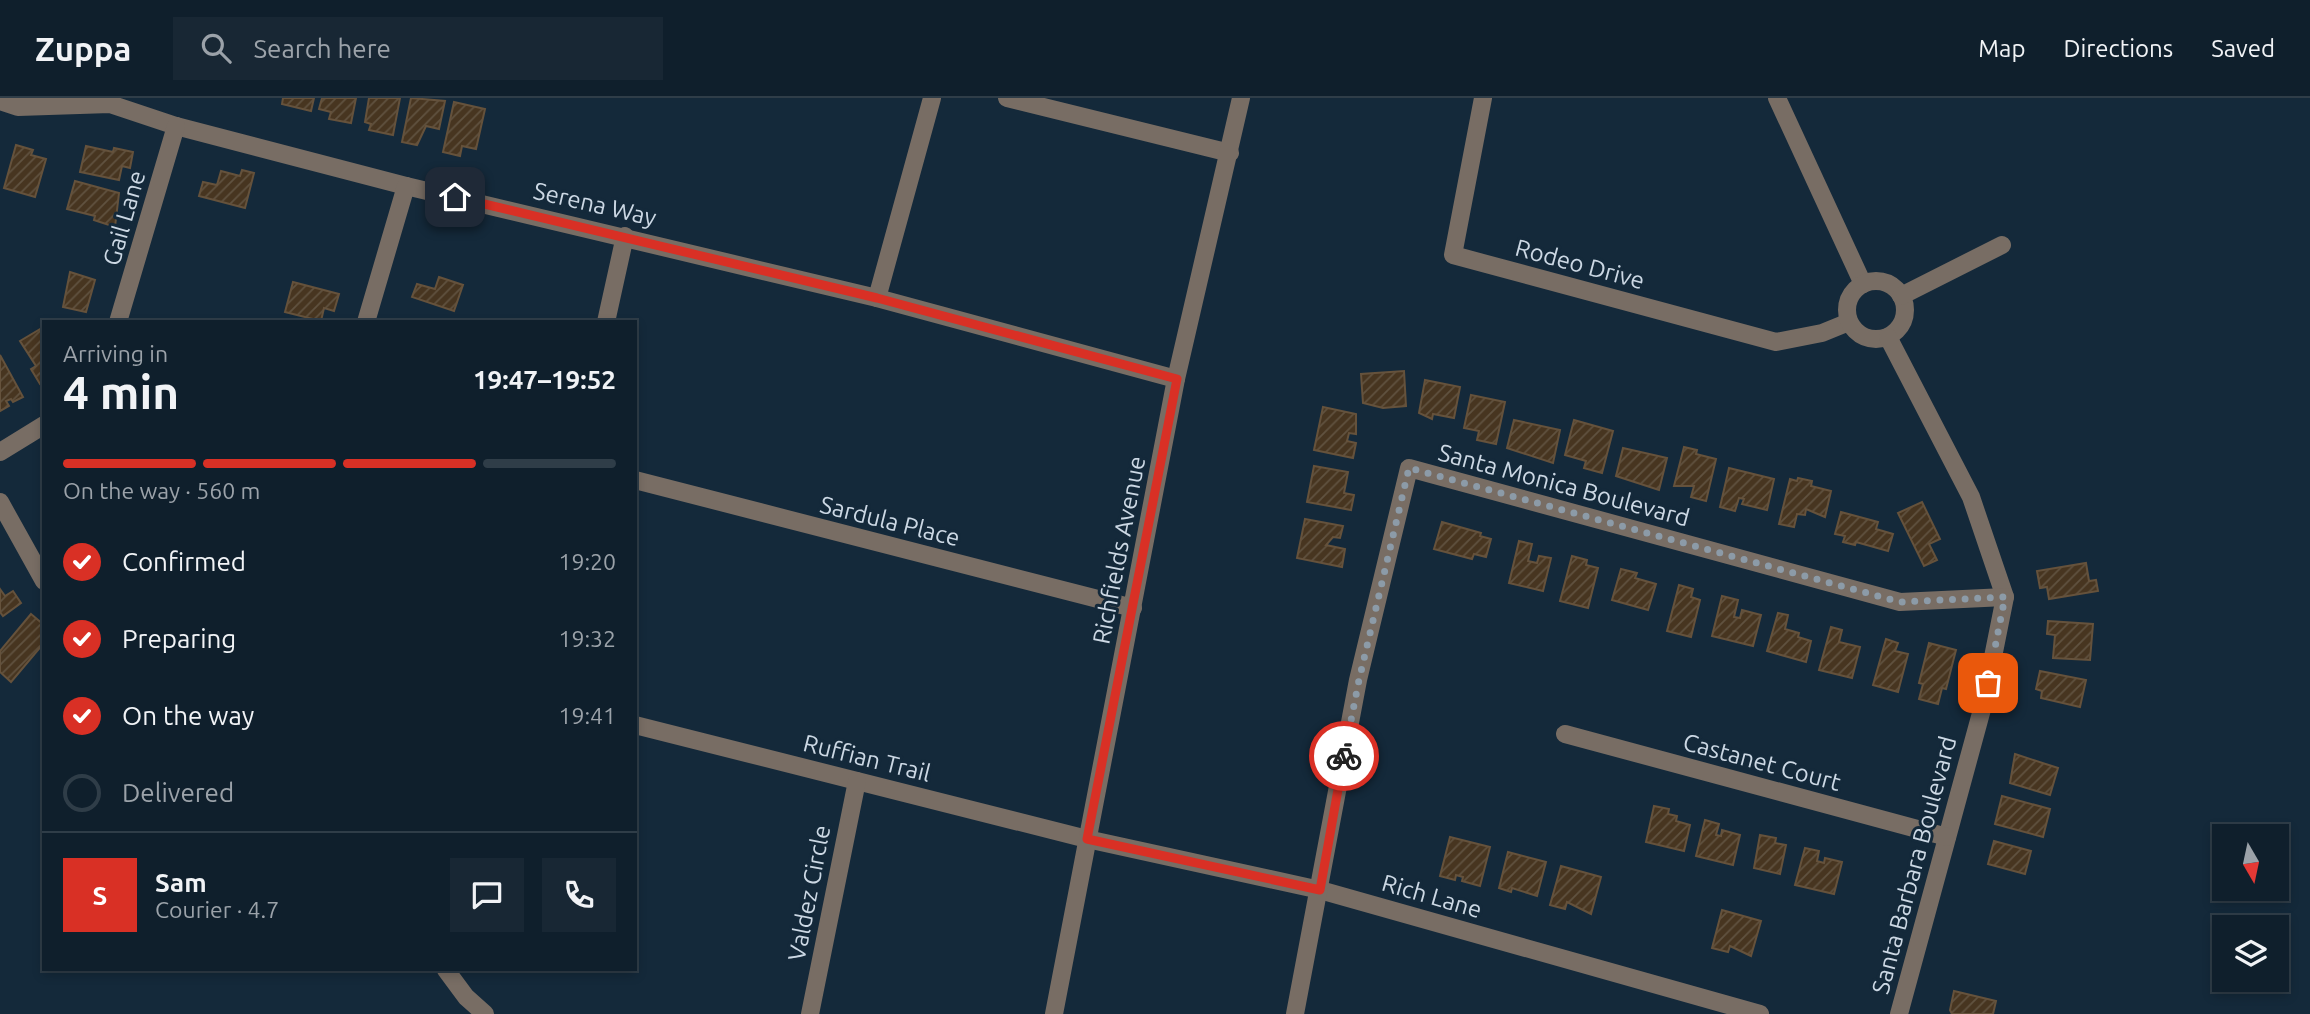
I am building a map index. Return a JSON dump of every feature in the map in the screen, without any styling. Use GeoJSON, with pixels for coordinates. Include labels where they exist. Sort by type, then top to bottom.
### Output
{"type":"FeatureCollection","features":[{"type":"Feature","properties":{"kind":"street"},"geometry":{"type":"LineString","coordinates":[[877,298],[932,98]]}},
{"type":"Feature","properties":{"kind":"street"},"geometry":{"type":"LineString","coordinates":[[1007,98],[1230,153]]}},
{"type":"Feature","properties":{"kind":"street","name":"Richfields Avenue"},"geometry":{"type":"LineString","coordinates":[[1054,1014],[1177,379],[1241,98]]}},
{"type":"Feature","properties":{"kind":"street","name":"Rodeo Drive"},"geometry":{"type":"LineString","coordinates":[[1483,98],[1452,255],[1776,342],[1822,333],[1849,322]]}},
{"type":"Feature","properties":{"kind":"street"},"geometry":{"type":"LineString","coordinates":[[1776,98],[1863,284]]}},
{"type":"Feature","properties":{"kind":"street","name":"Serena Way"},"geometry":{"type":"LineString","coordinates":[[0,102],[18,107],[110,104],[176,126],[406,186],[877,298],[1177,379]]}},
{"type":"Feature","properties":{"kind":"street","name":"Gail Lane"},"geometry":{"type":"LineString","coordinates":[[119,320],[176,126]]}},
{"type":"Feature","properties":{"kind":"street"},"geometry":{"type":"LineString","coordinates":[[367,320],[406,186]]}},
{"type":"Feature","properties":{"kind":"street"},"geometry":{"type":"LineString","coordinates":[[606,320],[625,236]]}},
{"type":"Feature","properties":{"kind":"street"},"geometry":{"type":"LineString","coordinates":[[1901,296],[2002,245]]}},
{"type":"Feature","properties":{"kind":"street"},"geometry":{"type":"LineString","coordinates":[[1863,284],[1889,284],[1901,296],[1903,320],[1888,337],[1879,339],[1861,335],[1849,322],[1847,313],[1851,296],[1863,284]]}},
{"type":"Feature","properties":{"kind":"street"},"geometry":{"type":"LineString","coordinates":[[1888,337],[1971,497],[2005,597]]}},
{"type":"Feature","properties":{"kind":"street"},"geometry":{"type":"LineString","coordinates":[[0,452],[42,426]]}},
{"type":"Feature","properties":{"kind":"street","name":"Santa Monica Boulevard"},"geometry":{"type":"LineString","coordinates":[[1295,1014],[1359,680],[1409,468],[1900,602],[2005,597]]}},
{"type":"Feature","properties":{"kind":"street","name":"Sardula Place"},"geometry":{"type":"LineString","coordinates":[[637,481],[1133,608]]}},
{"type":"Feature","properties":{"kind":"street"},"geometry":{"type":"LineString","coordinates":[[0,502],[42,577]]}},
{"type":"Feature","properties":{"kind":"street","name":"Santa Barbara Boulevard"},"geometry":{"type":"LineString","coordinates":[[1899,1014],[1984,702],[2005,597]]}},
{"type":"Feature","properties":{"kind":"street","name":"Ruffian Trail"},"geometry":{"type":"LineString","coordinates":[[637,726],[1087,839]]}},
{"type":"Feature","properties":{"kind":"street","name":"Castanet Court"},"geometry":{"type":"LineString","coordinates":[[1564,734],[1947,837]]}},
{"type":"Feature","properties":{"kind":"street","name":"Valdez Circle"},"geometry":{"type":"LineString","coordinates":[[810,1014],[857,781]]}},
{"type":"Feature","properties":{"kind":"street","name":"Rich Lane"},"geometry":{"type":"LineString","coordinates":[[1087,839],[1320,890],[1760,1014]]}},
{"type":"Feature","properties":{"kind":"street"},"geometry":{"type":"LineString","coordinates":[[447,971],[466,997],[485,1014]]}},
{"type":"Feature","properties":{"kind":"building"},"geometry":{"type":"Polygon","coordinates":[[[283,98],[314,98],[311,111],[282,104],[283,98]]]}},
{"type":"Feature","properties":{"kind":"building"},"geometry":{"type":"Polygon","coordinates":[[[322,98],[356,98],[351,123],[329,119],[331,112],[319,109],[322,98]]]}},
{"type":"Feature","properties":{"kind":"building"},"geometry":{"type":"Polygon","coordinates":[[[369,98],[400,98],[393,135],[369,130],[371,124],[365,122],[369,98]]]}},
{"type":"Feature","properties":{"kind":"building"},"geometry":{"type":"Polygon","coordinates":[[[411,98],[445,101],[439,129],[426,126],[417,145],[402,142],[411,98]]]}},
{"type":"Feature","properties":{"kind":"building"},"geometry":{"type":"Polygon","coordinates":[[[454,102],[485,109],[476,149],[462,146],[460,156],[443,152],[454,102]]]}},
{"type":"Feature","properties":{"kind":"building"},"geometry":{"type":"Polygon","coordinates":[[[16,145],[33,150],[31,155],[46,159],[35,197],[4,188],[16,145]]]}},
{"type":"Feature","properties":{"kind":"building"},"geometry":{"type":"Polygon","coordinates":[[[86,146],[113,152],[114,148],[133,152],[130,168],[122,166],[119,180],[80,172],[86,146]]]}},
{"type":"Feature","properties":{"kind":"building"},"geometry":{"type":"Polygon","coordinates":[[[242,170],[254,173],[245,208],[199,196],[203,182],[217,185],[221,171],[240,176],[242,170]]]}},
{"type":"Feature","properties":{"kind":"building"},"geometry":{"type":"Polygon","coordinates":[[[75,181],[119,193],[115,227],[94,220],[95,216],[67,209],[75,181]]]}},
{"type":"Feature","properties":{"kind":"building"},"geometry":{"type":"Polygon","coordinates":[[[70,272],[95,280],[86,312],[63,307],[70,272]]]}},
{"type":"Feature","properties":{"kind":"building"},"geometry":{"type":"Polygon","coordinates":[[[439,277],[463,285],[454,311],[412,297],[417,284],[435,289],[439,277]]]}},
{"type":"Feature","properties":{"kind":"building"},"geometry":{"type":"Polygon","coordinates":[[[293,282],[339,294],[334,311],[324,308],[321,320],[285,312],[293,282]]]}},
{"type":"Feature","properties":{"kind":"building"},"geometry":{"type":"Polygon","coordinates":[[[42,328],[40,384],[31,369],[36,366],[20,341],[42,328]]]}},
{"type":"Feature","properties":{"kind":"building"},"geometry":{"type":"Polygon","coordinates":[[[0,355],[23,397],[13,402],[11,399],[6,401],[9,406],[0,411],[0,355]]]}},
{"type":"Feature","properties":{"kind":"building"},"geometry":{"type":"Polygon","coordinates":[[[1404,371],[1406,406],[1383,408],[1363,403],[1361,374],[1404,371]]]}},
{"type":"Feature","properties":{"kind":"building"},"geometry":{"type":"Polygon","coordinates":[[[1425,380],[1460,387],[1454,418],[1433,414],[1432,419],[1419,413],[1425,380]]]}},
{"type":"Feature","properties":{"kind":"building"},"geometry":{"type":"Polygon","coordinates":[[[1471,395],[1505,402],[1496,444],[1477,440],[1479,431],[1464,428],[1471,395]]]}},
{"type":"Feature","properties":{"kind":"building"},"geometry":{"type":"Polygon","coordinates":[[[1323,407],[1356,414],[1356,434],[1349,433],[1347,441],[1356,443],[1353,458],[1314,450],[1323,407]]]}},
{"type":"Feature","properties":{"kind":"building"},"geometry":{"type":"Polygon","coordinates":[[[1514,420],[1560,430],[1553,463],[1507,448],[1514,420]]]}},
{"type":"Feature","properties":{"kind":"building"},"geometry":{"type":"Polygon","coordinates":[[[1574,420],[1613,431],[1602,473],[1584,468],[1586,461],[1565,455],[1574,420]]]}},
{"type":"Feature","properties":{"kind":"building"},"geometry":{"type":"Polygon","coordinates":[[[1684,447],[1697,450],[1696,454],[1716,459],[1706,501],[1691,497],[1694,486],[1674,486],[1684,447]]]}},
{"type":"Feature","properties":{"kind":"building"},"geometry":{"type":"Polygon","coordinates":[[[1623,448],[1667,458],[1659,490],[1616,476],[1623,448]]]}},
{"type":"Feature","properties":{"kind":"building"},"geometry":{"type":"Polygon","coordinates":[[[1314,466],[1348,472],[1344,493],[1354,495],[1351,510],[1307,502],[1314,466]]]}},
{"type":"Feature","properties":{"kind":"building"},"geometry":{"type":"Polygon","coordinates":[[[1729,468],[1774,479],[1767,510],[1742,504],[1744,499],[1739,498],[1735,511],[1720,507],[1729,468]]]}},
{"type":"Feature","properties":{"kind":"building"},"geometry":{"type":"Polygon","coordinates":[[[1798,478],[1812,481],[1811,486],[1831,491],[1825,517],[1806,509],[1805,515],[1797,514],[1794,527],[1779,524],[1790,479],[1797,481],[1798,478]]]}},
{"type":"Feature","properties":{"kind":"building"},"geometry":{"type":"Polygon","coordinates":[[[1922,502],[1940,539],[1929,544],[1937,560],[1924,566],[1898,513],[1922,502]]]}},
{"type":"Feature","properties":{"kind":"building"},"geometry":{"type":"Polygon","coordinates":[[[1841,512],[1878,522],[1876,529],[1893,534],[1888,551],[1856,542],[1855,545],[1843,542],[1845,536],[1835,534],[1841,512]]]}},
{"type":"Feature","properties":{"kind":"building"},"geometry":{"type":"Polygon","coordinates":[[[1305,519],[1343,526],[1340,538],[1333,537],[1326,545],[1345,549],[1342,567],[1297,558],[1305,519]]]}},
{"type":"Feature","properties":{"kind":"building"},"geometry":{"type":"Polygon","coordinates":[[[1442,522],[1481,533],[1480,536],[1491,539],[1486,557],[1474,554],[1472,559],[1434,549],[1442,522]]]}},
{"type":"Feature","properties":{"kind":"building"},"geometry":{"type":"Polygon","coordinates":[[[1519,541],[1532,544],[1528,561],[1537,563],[1539,556],[1551,558],[1543,591],[1509,583],[1519,541]]]}},
{"type":"Feature","properties":{"kind":"building"},"geometry":{"type":"Polygon","coordinates":[[[1572,556],[1587,560],[1586,565],[1598,568],[1588,608],[1560,601],[1572,556]]]}},
{"type":"Feature","properties":{"kind":"building"},"geometry":{"type":"Polygon","coordinates":[[[2086,563],[2089,581],[2096,580],[2098,591],[2049,599],[2047,587],[2040,588],[2037,571],[2086,563]]]}},
{"type":"Feature","properties":{"kind":"building"},"geometry":{"type":"Polygon","coordinates":[[[1621,569],[1637,573],[1635,578],[1656,584],[1648,610],[1612,600],[1621,569]]]}},
{"type":"Feature","properties":{"kind":"building"},"geometry":{"type":"Polygon","coordinates":[[[1679,585],[1693,589],[1691,597],[1700,600],[1691,637],[1667,631],[1679,585]]]}},
{"type":"Feature","properties":{"kind":"building"},"geometry":{"type":"Polygon","coordinates":[[[0,589],[5,596],[13,591],[21,603],[3,616],[0,612],[0,589]]]}},
{"type":"Feature","properties":{"kind":"building"},"geometry":{"type":"Polygon","coordinates":[[[1722,596],[1738,600],[1734,617],[1740,618],[1742,610],[1761,615],[1753,646],[1712,636],[1722,596]]]}},
{"type":"Feature","properties":{"kind":"building"},"geometry":{"type":"Polygon","coordinates":[[[1778,613],[1788,615],[1785,629],[1799,633],[1798,637],[1811,641],[1806,662],[1767,651],[1778,613]]]}},
{"type":"Feature","properties":{"kind":"building"},"geometry":{"type":"Polygon","coordinates":[[[31,614],[42,623],[42,645],[11,682],[0,672],[0,651],[31,614]]]}},
{"type":"Feature","properties":{"kind":"building"},"geometry":{"type":"Polygon","coordinates":[[[2048,621],[2093,624],[2090,660],[2053,658],[2055,635],[2047,634],[2048,621]]]}},
{"type":"Feature","properties":{"kind":"building"},"geometry":{"type":"Polygon","coordinates":[[[1831,627],[1842,630],[1839,642],[1860,647],[1852,678],[1819,670],[1831,627]]]}},
{"type":"Feature","properties":{"kind":"building"},"geometry":{"type":"Polygon","coordinates":[[[1886,639],[1898,643],[1895,651],[1908,654],[1898,692],[1873,685],[1886,639]]]}},
{"type":"Feature","properties":{"kind":"building"},"geometry":{"type":"Polygon","coordinates":[[[1929,643],[1956,650],[1946,689],[1942,688],[1938,704],[1919,699],[1923,684],[1919,683],[1929,643]]]}},
{"type":"Feature","properties":{"kind":"building"},"geometry":{"type":"Polygon","coordinates":[[[2040,671],[2086,680],[2080,707],[2041,698],[2042,691],[2036,689],[2040,671]]]}},
{"type":"Feature","properties":{"kind":"building"},"geometry":{"type":"Polygon","coordinates":[[[2015,754],[2058,768],[2050,795],[2010,783],[2015,754]]]}},
{"type":"Feature","properties":{"kind":"building"},"geometry":{"type":"Polygon","coordinates":[[[2002,796],[2050,809],[2043,837],[1995,824],[2002,796]]]}},
{"type":"Feature","properties":{"kind":"building"},"geometry":{"type":"Polygon","coordinates":[[[1654,806],[1669,809],[1668,814],[1677,816],[1676,821],[1690,825],[1684,851],[1646,842],[1654,806]]]}},
{"type":"Feature","properties":{"kind":"building"},"geometry":{"type":"Polygon","coordinates":[[[1705,820],[1719,824],[1716,835],[1721,836],[1722,830],[1740,835],[1733,865],[1696,856],[1705,820]]]}},
{"type":"Feature","properties":{"kind":"building"},"geometry":{"type":"Polygon","coordinates":[[[1760,835],[1776,838],[1775,843],[1786,845],[1780,874],[1754,868],[1760,835]]]}},
{"type":"Feature","properties":{"kind":"building"},"geometry":{"type":"Polygon","coordinates":[[[1450,837],[1490,847],[1480,886],[1462,881],[1463,877],[1456,875],[1455,880],[1440,876],[1450,837]]]}},
{"type":"Feature","properties":{"kind":"building"},"geometry":{"type":"Polygon","coordinates":[[[1994,841],[2031,851],[2025,874],[1988,864],[1994,841]]]}},
{"type":"Feature","properties":{"kind":"building"},"geometry":{"type":"Polygon","coordinates":[[[1805,848],[1819,851],[1817,861],[1824,863],[1825,858],[1842,862],[1834,894],[1795,885],[1805,848]]]}},
{"type":"Feature","properties":{"kind":"building"},"geometry":{"type":"Polygon","coordinates":[[[1508,852],[1546,862],[1537,896],[1512,888],[1511,892],[1499,888],[1508,852]]]}},
{"type":"Feature","properties":{"kind":"building"},"geometry":{"type":"Polygon","coordinates":[[[1561,866],[1601,877],[1591,914],[1567,902],[1565,909],[1550,905],[1561,866]]]}},
{"type":"Feature","properties":{"kind":"building"},"geometry":{"type":"Polygon","coordinates":[[[1722,910],[1761,921],[1751,956],[1730,946],[1728,952],[1712,948],[1722,910]]]}},
{"type":"Feature","properties":{"kind":"building"},"geometry":{"type":"Polygon","coordinates":[[[1954,991],[1996,1001],[1993,1014],[1952,1014],[1950,1010],[1954,991]]]}},
{"type":"Feature","properties":{"kind":"way so far"},"geometry":{"type":"LineString","coordinates":[[1344,756],[1409,468],[1900,602],[2005,597],[1988,683]]}},
{"type":"Feature","properties":{"kind":"route"},"geometry":{"type":"LineString","coordinates":[[455,197],[877,298],[1177,379],[1087,839],[1320,890],[1344,756]]}}]}
